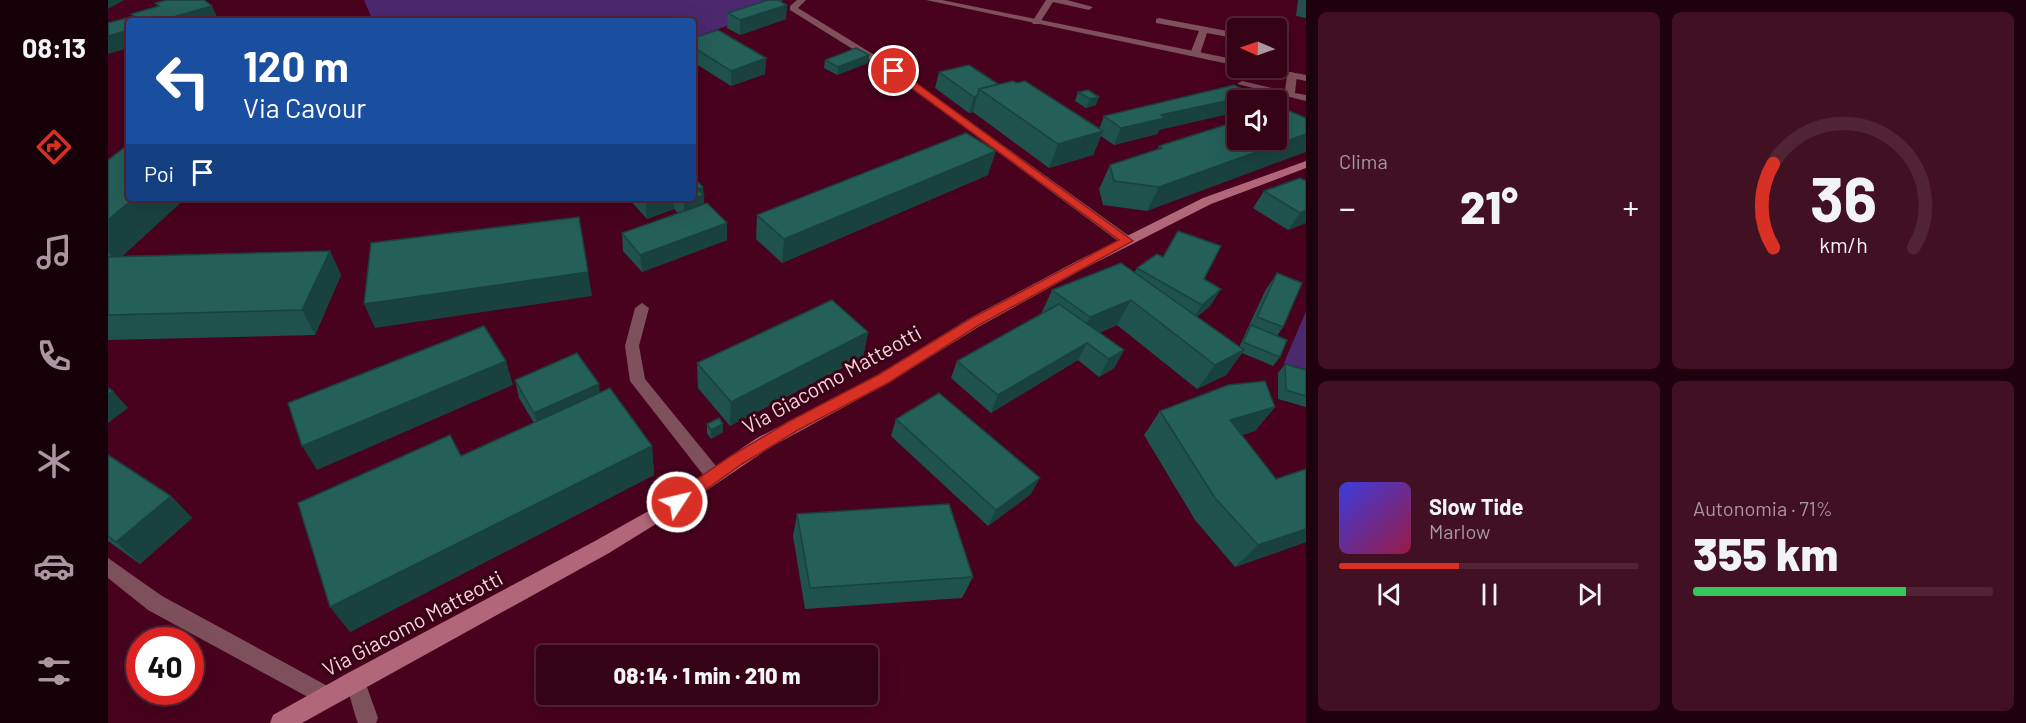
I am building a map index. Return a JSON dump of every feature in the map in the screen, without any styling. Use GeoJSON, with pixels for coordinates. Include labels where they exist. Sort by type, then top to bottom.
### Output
{"type":"FeatureCollection","features":[{"type":"Feature","properties":{"kind":"street"},"geometry":{"type":"LineString","coordinates":[[802,0],[793,8],[894,71],[1127,241]]}},
{"type":"Feature","properties":{"kind":"street"},"geometry":{"type":"LineString","coordinates":[[930,0],[1227,61]]}},
{"type":"Feature","properties":{"kind":"street"},"geometry":{"type":"LineString","coordinates":[[1036,22],[1050,0]]}},
{"type":"Feature","properties":{"kind":"street"},"geometry":{"type":"LineString","coordinates":[[1055,0],[1089,7]]}},
{"type":"Feature","properties":{"kind":"street"},"geometry":{"type":"LineString","coordinates":[[1159,21],[1227,34]]}},
{"type":"Feature","properties":{"kind":"street"},"geometry":{"type":"LineString","coordinates":[[1195,54],[1204,29]]}},
{"type":"Feature","properties":{"kind":"street"},"geometry":{"type":"LineString","coordinates":[[1287,74],[1306,78]]}},
{"type":"Feature","properties":{"kind":"street"},"geometry":{"type":"LineString","coordinates":[[1290,95],[1292,75]]}},
{"type":"Feature","properties":{"kind":"street"},"geometry":{"type":"LineString","coordinates":[[1242,84],[1306,98]]}},
{"type":"Feature","properties":{"kind":"street","name":"Via Giacomo Matteotti"},"geometry":{"type":"LineString","coordinates":[[281,723],[355,680],[602,547],[658,514],[793,426],[883,379],[975,322],[1207,201],[1306,164]]}},
{"type":"Feature","properties":{"kind":"street"},"geometry":{"type":"LineString","coordinates":[[642,308],[632,346],[638,381],[714,476]]}},
{"type":"Feature","properties":{"kind":"street"},"geometry":{"type":"LineString","coordinates":[[108,567],[155,603],[326,696]]}},
{"type":"Feature","properties":{"kind":"street"},"geometry":{"type":"LineString","coordinates":[[355,680],[367,718]]}},
{"type":"Feature","properties":{"kind":"shaded area"},"geometry":{"type":"Polygon","coordinates":[[[364,0],[783,0],[771,10],[696,37],[696,18],[372,18],[364,0]]]}},
{"type":"Feature","properties":{"kind":"shaded area"},"geometry":{"type":"Polygon","coordinates":[[[1306,311],[1306,368],[1304,372],[1284,363],[1306,311]]]}},
{"type":"Feature","properties":{"kind":"building"},"geometry":{"type":"Polygon","coordinates":[[[167,0],[204,0],[212,6],[170,18],[127,18],[134,16],[131,14],[159,6],[155,3],[167,0]]]}},
{"type":"Feature","properties":{"kind":"building"},"geometry":{"type":"Polygon","coordinates":[[[768,0],[778,0],[787,5],[740,20],[728,13],[768,0]]]}},
{"type":"Feature","properties":{"kind":"building"},"geometry":{"type":"Polygon","coordinates":[[[126,18],[126,31],[108,36],[108,23],[126,18]]]}},
{"type":"Feature","properties":{"kind":"building"},"geometry":{"type":"Polygon","coordinates":[[[718,30],[766,58],[731,71],[696,49],[696,37],[718,30]]]}},
{"type":"Feature","properties":{"kind":"building"},"geometry":{"type":"Polygon","coordinates":[[[856,48],[869,55],[838,67],[825,60],[856,48]]]}},
{"type":"Feature","properties":{"kind":"building"},"geometry":{"type":"Polygon","coordinates":[[[969,65],[998,84],[979,89],[977,96],[974,97],[939,72],[969,65]]]}},
{"type":"Feature","properties":{"kind":"building"},"geometry":{"type":"Polygon","coordinates":[[[1013,81],[1017,83],[1025,81],[1103,131],[1058,144],[979,89],[1013,81]]]}},
{"type":"Feature","properties":{"kind":"building"},"geometry":{"type":"Polygon","coordinates":[[[1234,85],[1244,90],[1227,90],[1227,101],[1161,115],[1165,118],[1121,128],[1104,116],[1234,85]]]}},
{"type":"Feature","properties":{"kind":"building"},"geometry":{"type":"Polygon","coordinates":[[[1088,90],[1099,97],[1090,99],[1078,92],[1088,90]]]}},
{"type":"Feature","properties":{"kind":"building"},"geometry":{"type":"Polygon","coordinates":[[[1287,110],[1306,118],[1306,134],[1287,141],[1287,110]]]}},
{"type":"Feature","properties":{"kind":"building"},"geometry":{"type":"Polygon","coordinates":[[[1227,124],[1227,150],[1262,150],[1159,187],[1114,181],[1110,165],[1162,148],[1159,146],[1227,124]]]}},
{"type":"Feature","properties":{"kind":"building"},"geometry":{"type":"Polygon","coordinates":[[[966,133],[996,151],[784,239],[757,215],[966,133]]]}},
{"type":"Feature","properties":{"kind":"building"},"geometry":{"type":"Polygon","coordinates":[[[126,146],[126,201],[130,201],[108,220],[108,160],[126,146]]]}},
{"type":"Feature","properties":{"kind":"building"},"geometry":{"type":"Polygon","coordinates":[[[1300,178],[1306,181],[1306,210],[1300,213],[1264,191],[1300,178]]]}},
{"type":"Feature","properties":{"kind":"building"},"geometry":{"type":"Polygon","coordinates":[[[696,180],[703,187],[697,189],[704,195],[696,198],[696,180]]]}},
{"type":"Feature","properties":{"kind":"building"},"geometry":{"type":"Polygon","coordinates":[[[707,203],[727,223],[640,255],[622,233],[707,203]]]}},
{"type":"Feature","properties":{"kind":"building"},"geometry":{"type":"Polygon","coordinates":[[[579,217],[588,272],[364,304],[371,243],[579,217]]]}},
{"type":"Feature","properties":{"kind":"building"},"geometry":{"type":"Polygon","coordinates":[[[1178,231],[1221,246],[1204,279],[1221,289],[1202,305],[1137,268],[1157,254],[1163,257],[1178,231]]]}},
{"type":"Feature","properties":{"kind":"building"},"geometry":{"type":"Polygon","coordinates":[[[330,251],[302,310],[108,315],[108,257],[330,251]]]}},
{"type":"Feature","properties":{"kind":"building"},"geometry":{"type":"Polygon","coordinates":[[[1121,263],[1244,350],[1215,365],[1131,300],[1090,317],[1052,290],[1121,263]]]}},
{"type":"Feature","properties":{"kind":"building"},"geometry":{"type":"Polygon","coordinates":[[[1277,273],[1302,283],[1283,327],[1257,317],[1277,273]]]}},
{"type":"Feature","properties":{"kind":"building"},"geometry":{"type":"Polygon","coordinates":[[[832,300],[868,332],[731,402],[697,363],[832,300]]]}},
{"type":"Feature","properties":{"kind":"building"},"geometry":{"type":"Polygon","coordinates":[[[1059,304],[1124,350],[1109,359],[1087,343],[998,395],[957,361],[1059,304]]]}},
{"type":"Feature","properties":{"kind":"building"},"geometry":{"type":"Polygon","coordinates":[[[1251,325],[1287,340],[1280,357],[1243,342],[1251,325]]]}},
{"type":"Feature","properties":{"kind":"building"},"geometry":{"type":"Polygon","coordinates":[[[484,326],[506,361],[302,446],[288,403],[484,326]]]}},
{"type":"Feature","properties":{"kind":"building"},"geometry":{"type":"Polygon","coordinates":[[[577,353],[599,384],[534,413],[515,380],[577,353]]]}},
{"type":"Feature","properties":{"kind":"building"},"geometry":{"type":"Polygon","coordinates":[[[1285,364],[1306,370],[1306,396],[1286,390],[1285,364]]]}},
{"type":"Feature","properties":{"kind":"building"},"geometry":{"type":"Polygon","coordinates":[[[1265,381],[1275,407],[1230,420],[1276,479],[1306,469],[1306,529],[1258,545],[1215,498],[1160,411],[1228,385],[1265,381]]]}},
{"type":"Feature","properties":{"kind":"building"},"geometry":{"type":"Polygon","coordinates":[[[610,388],[652,446],[330,607],[298,503],[450,435],[461,456],[610,388]]]}},
{"type":"Feature","properties":{"kind":"building"},"geometry":{"type":"Polygon","coordinates":[[[939,393],[1040,478],[996,510],[896,419],[939,393]]]}},
{"type":"Feature","properties":{"kind":"building"},"geometry":{"type":"Polygon","coordinates":[[[719,418],[723,424],[711,430],[707,424],[719,418]]]}},
{"type":"Feature","properties":{"kind":"building"},"geometry":{"type":"Polygon","coordinates":[[[108,455],[171,496],[116,542],[108,536],[108,455]]]}},
{"type":"Feature","properties":{"kind":"building"},"geometry":{"type":"Polygon","coordinates":[[[949,504],[973,577],[810,588],[797,514],[949,504]]]}},
{"type":"Feature","properties":{"kind":"route"},"geometry":{"type":"LineString","coordinates":[[677,502],[763,443],[883,379],[975,322],[1127,241],[894,71]]}}]}
